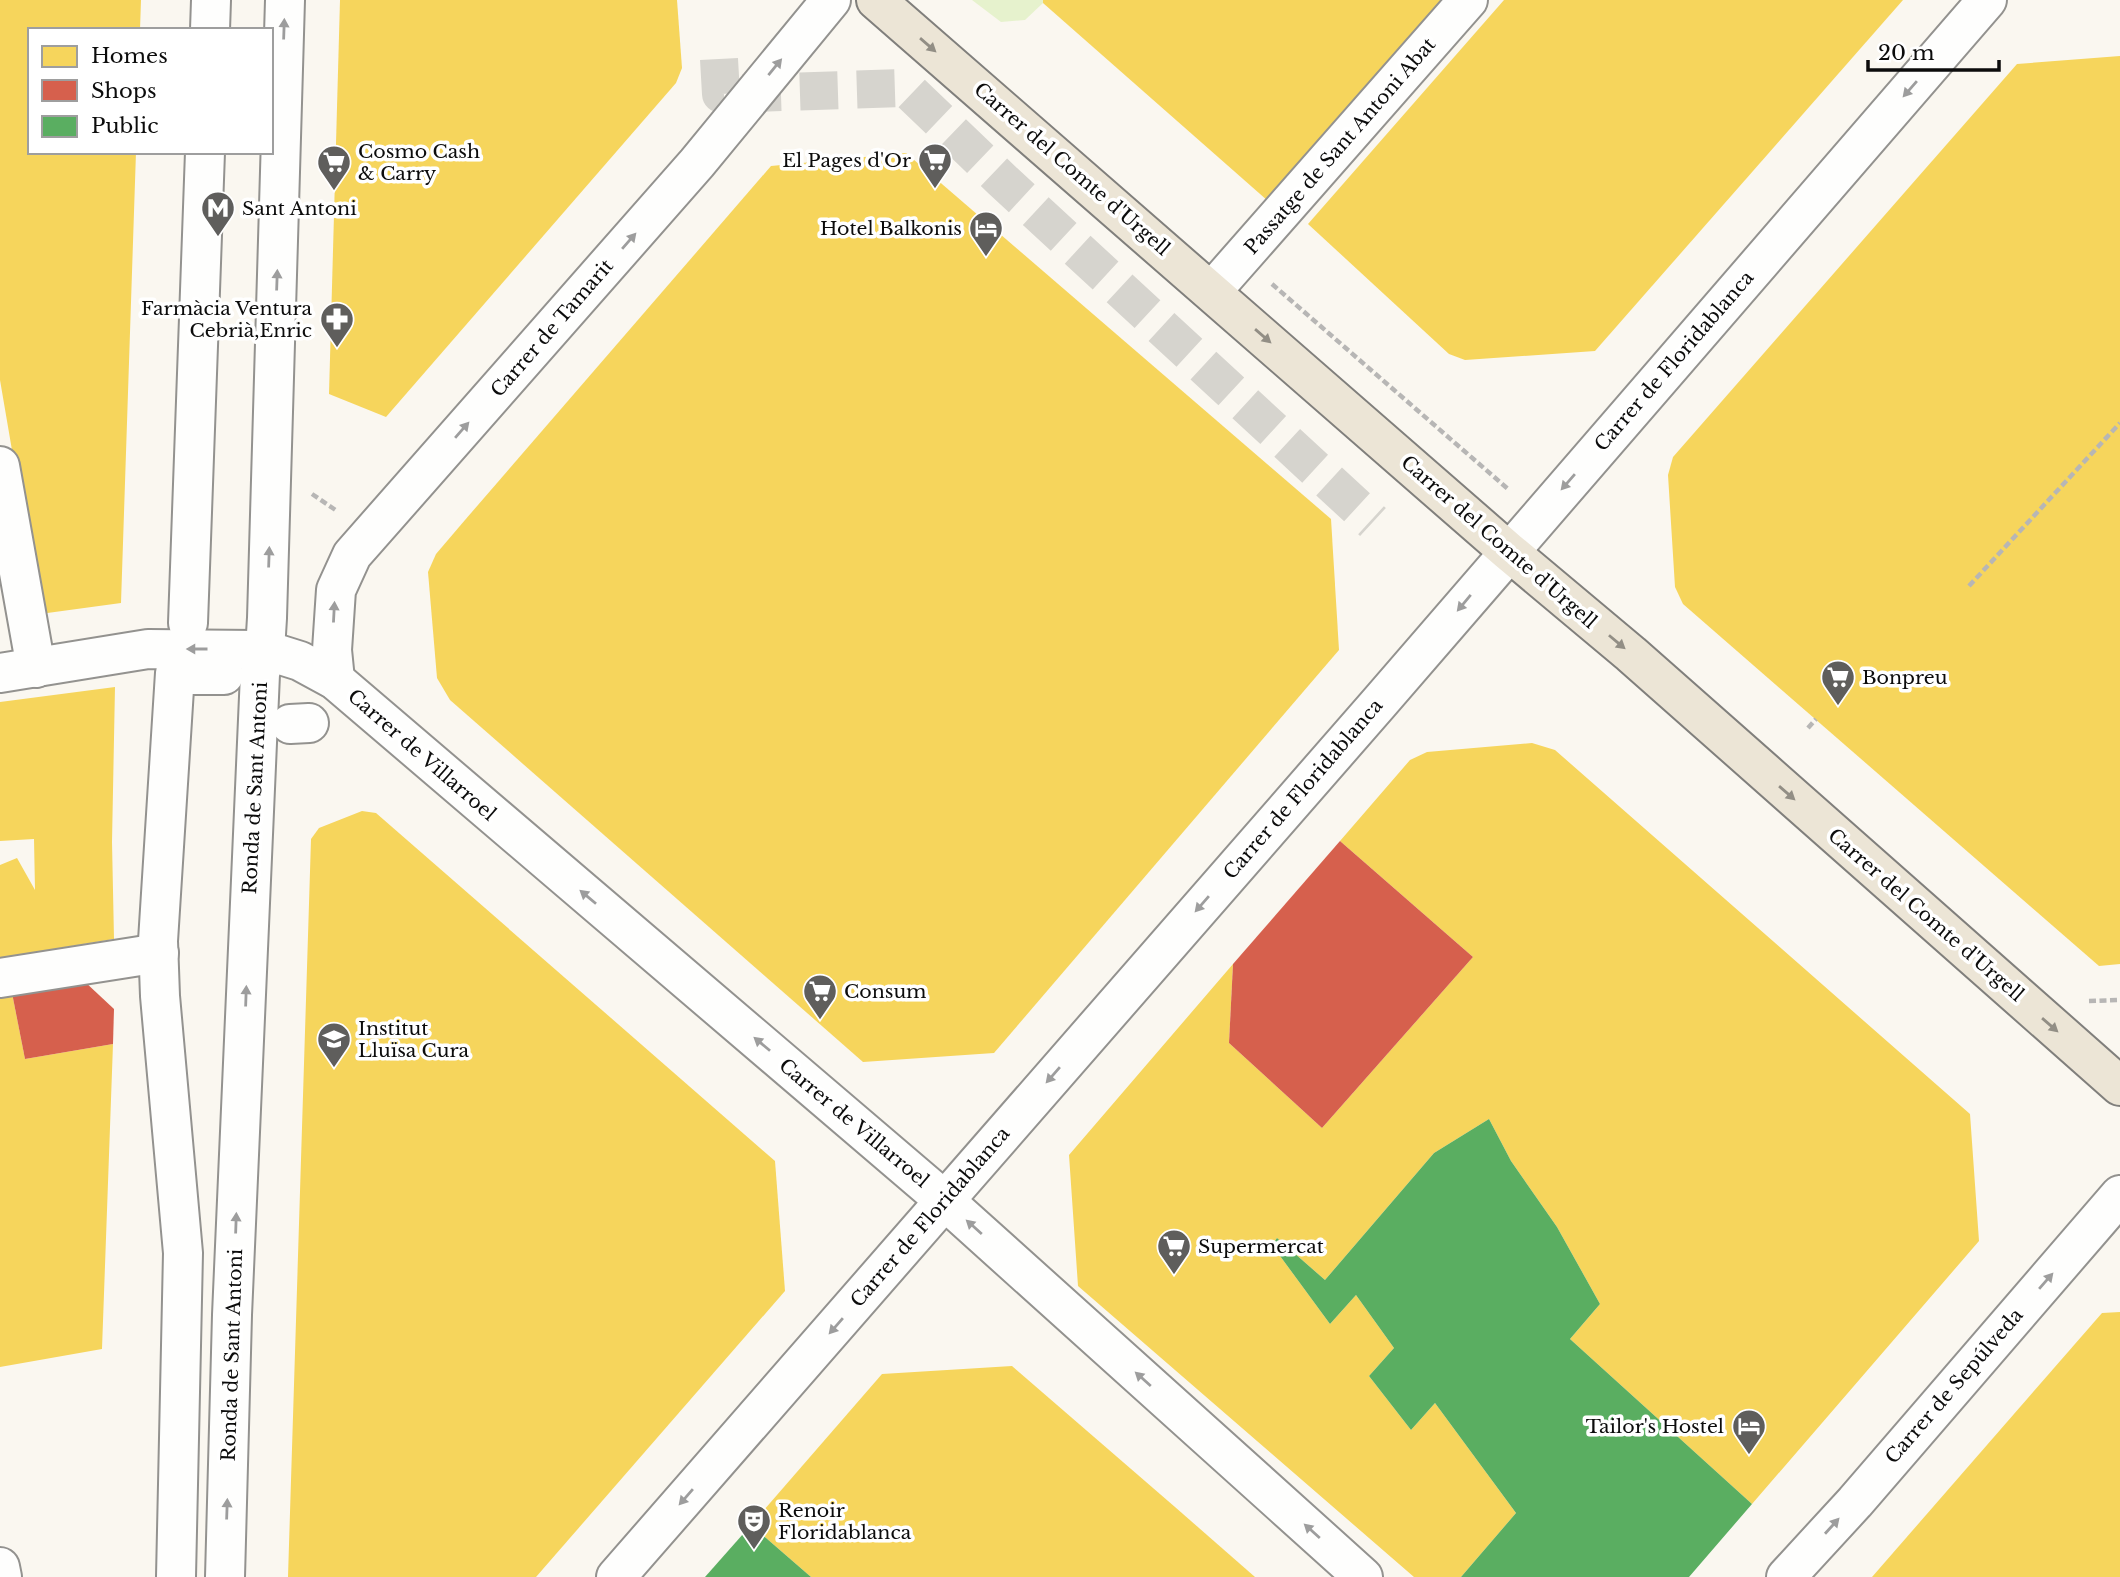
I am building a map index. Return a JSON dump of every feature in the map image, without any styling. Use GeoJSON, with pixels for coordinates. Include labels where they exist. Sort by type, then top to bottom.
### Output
{"type":"FeatureCollection","features":[{"type":"Feature","properties":{"kind":"main road","name":"Carrer del Comte d'Urgell"},"geometry":{"type":"LineString","coordinates":[[876,0],[1508,551],[1631,654],[2120,1086]]}},
{"type":"Feature","properties":{"kind":"street"},"geometry":{"type":"LineString","coordinates":[[210,28],[211,0]]}},
{"type":"Feature","properties":{"kind":"street","name":"Ronda de Sant Antoni"},"geometry":{"type":"LineString","coordinates":[[225,1577],[233,1288],[262,662],[285,0]]}},
{"type":"Feature","properties":{"kind":"street","name":"Carrer de Tamarit"},"geometry":{"type":"LineString","coordinates":[[308,704],[332,650],[336,590],[352,555],[697,163],[831,0]]}},
{"type":"Feature","properties":{"kind":"street","name":"Passatge de Sant Antoni Abat"},"geometry":{"type":"LineString","coordinates":[[1212,291],[1468,0]]}},
{"type":"Feature","properties":{"kind":"street","name":"Carrer de Floridablanca"},"geometry":{"type":"LineString","coordinates":[[617,1577],[1987,0]]}},
{"type":"Feature","properties":{"kind":"street"},"geometry":{"type":"LineString","coordinates":[[188,623],[205,154]]}},
{"type":"Feature","properties":{"kind":"street"},"geometry":{"type":"LineString","coordinates":[[0,466],[18,671],[148,649],[262,662]]}},
{"type":"Feature","properties":{"kind":"street","name":"Carrer de Villarroel"},"geometry":{"type":"LineString","coordinates":[[262,662],[300,661],[308,704],[944,1200],[1363,1577]]}},
{"type":"Feature","properties":{"kind":"street"},"geometry":{"type":"LineString","coordinates":[[176,1577],[183,1253],[160,996],[159,953],[175,673],[190,675],[262,662]]}},
{"type":"Feature","properties":{"kind":"street"},"geometry":{"type":"LineString","coordinates":[[0,978],[159,953]]}},
{"type":"Feature","properties":{"kind":"street","name":"Carrer de Sepúlveda"},"geometry":{"type":"LineString","coordinates":[[1786,1577],[2120,1195]]}},
{"type":"Feature","properties":{"kind":"street"},"geometry":{"type":"LineString","coordinates":[[0,1567],[2,1577]]}},
{"type":"Feature","properties":{"kind":"path"},"geometry":{"type":"LineString","coordinates":[[1969,586],[2120,423]]}},
{"type":"Feature","properties":{"kind":"path"},"geometry":{"type":"LineString","coordinates":[[302,488],[346,518]]}},
{"type":"Feature","properties":{"kind":"path"},"geometry":{"type":"LineString","coordinates":[[1808,728],[1816,719]]}},
{"type":"Feature","properties":{"kind":"green space"},"geometry":{"type":"Polygon","coordinates":[[[972,0],[1043,0],[1043,3],[1025,20],[1001,22],[972,0]]]}},
{"type":"Feature","properties":{"kind":"building: Homes"},"geometry":{"type":"Polygon","coordinates":[[[0,0],[141,0],[140,28],[28,28],[28,154],[136,154],[121,603],[40,614],[0,380],[0,0]]]}},
{"type":"Feature","properties":{"kind":"building: Homes"},"geometry":{"type":"Polygon","coordinates":[[[340,0],[677,0],[682,68],[676,83],[386,417],[329,394],[340,0]]]}},
{"type":"Feature","properties":{"kind":"building: Homes"},"geometry":{"type":"Polygon","coordinates":[[[1043,0],[1443,0],[1268,201],[1043,3],[1043,0]]]}},
{"type":"Feature","properties":{"kind":"building: Homes"},"geometry":{"type":"Polygon","coordinates":[[[1504,0],[1903,0],[1595,351],[1465,360],[1449,354],[1308,224],[1504,0]]]}},
{"type":"Feature","properties":{"kind":"building: Homes"},"geometry":{"type":"Polygon","coordinates":[[[2120,56],[2120,964],[2099,966],[1683,604],[1675,587],[1668,475],[1673,457],[2017,64],[2120,56]]]}},
{"type":"Feature","properties":{"kind":"building: Homes"},"geometry":{"type":"Polygon","coordinates":[[[906,153],[1331,519],[1339,650],[994,1053],[863,1062],[450,700],[437,678],[428,572],[436,554],[771,166],[906,153]]]}},
{"type":"Feature","properties":{"kind":"building: Homes"},"geometry":{"type":"Polygon","coordinates":[[[115,687],[112,842],[114,939],[0,958],[0,865],[17,858],[35,890],[34,839],[0,841],[0,702],[115,687]]]}},
{"type":"Feature","properties":{"kind":"building: Homes"},"geometry":{"type":"Polygon","coordinates":[[[1532,743],[1555,750],[1970,1114],[1979,1241],[1752,1504],[1570,1339],[1600,1304],[1557,1227],[1511,1161],[1489,1119],[1434,1153],[1325,1280],[1277,1238],[1272,1245],[1330,1324],[1356,1295],[1394,1348],[1369,1376],[1411,1430],[1435,1403],[1516,1513],[1461,1577],[1414,1577],[1078,1286],[1069,1155],[1233,964],[1229,1043],[1322,1128],[1473,957],[1340,841],[1410,760],[1427,752],[1532,743]]]}},
{"type":"Feature","properties":{"kind":"building: Homes"},"geometry":{"type":"Polygon","coordinates":[[[362,811],[376,813],[775,1161],[785,1291],[536,1577],[288,1577],[311,839],[319,828],[362,811]]]}},
{"type":"Feature","properties":{"kind":"building: Homes"},"geometry":{"type":"Polygon","coordinates":[[[12,993],[25,1059],[113,1044],[102,1349],[0,1367],[0,995],[12,993]]]}},
{"type":"Feature","properties":{"kind":"building: Homes"},"geometry":{"type":"Polygon","coordinates":[[[2120,1312],[2120,1577],[1872,1577],[2102,1313],[2120,1312]]]}},
{"type":"Feature","properties":{"kind":"building: Homes"},"geometry":{"type":"Polygon","coordinates":[[[1012,1366],[1255,1577],[811,1577],[751,1525],[882,1374],[1012,1366]]]}},
{"type":"Feature","properties":{"kind":"building: Shops"},"geometry":{"type":"Polygon","coordinates":[[[1340,841],[1473,957],[1322,1128],[1229,1043],[1233,964],[1340,841]]]}},
{"type":"Feature","properties":{"kind":"building: Shops"},"geometry":{"type":"Polygon","coordinates":[[[84,981],[114,1009],[113,1044],[25,1059],[12,993],[84,981]]]}},
{"type":"Feature","properties":{"kind":"building: Public"},"geometry":{"type":"Polygon","coordinates":[[[1489,1119],[1511,1161],[1557,1227],[1600,1304],[1570,1339],[1752,1504],[1689,1577],[1461,1577],[1516,1513],[1435,1403],[1411,1430],[1369,1376],[1394,1348],[1356,1295],[1330,1324],[1272,1245],[1277,1238],[1325,1280],[1434,1153],[1489,1119]]]}},
{"type":"Feature","properties":{"kind":"building: Public","name":"Renoir Floridablanca"},"geometry":{"type":"Polygon","coordinates":[[[751,1525],[811,1577],[705,1577],[751,1525]]]}},
{"type":"Feature","properties":{"kind":"tunnel"},"geometry":{"type":"LineString","coordinates":[[719,59],[721,94],[906,88],[1373,522]]}},
{"type":"Feature","properties":{"kind":"place","name":"El Pages d'Or"},"geometry":{"type":"Point","coordinates":[935,190]}},
{"type":"Feature","properties":{"kind":"place","name":"Cosmo Cash & Carry"},"geometry":{"type":"Point","coordinates":[334,192]}},
{"type":"Feature","properties":{"kind":"place","name":"Sant Antoni"},"geometry":{"type":"Point","coordinates":[218,238]}},
{"type":"Feature","properties":{"kind":"place","name":"Hotel Balkonis"},"geometry":{"type":"Point","coordinates":[986,258]}},
{"type":"Feature","properties":{"kind":"place","name":"Farmàcia Ventura Cebrià,Enric"},"geometry":{"type":"Point","coordinates":[337,349]}},
{"type":"Feature","properties":{"kind":"place","name":"Bonpreu"},"geometry":{"type":"Point","coordinates":[1838,707]}},
{"type":"Feature","properties":{"kind":"place","name":"Consum"},"geometry":{"type":"Point","coordinates":[820,1021]}},
{"type":"Feature","properties":{"kind":"place","name":"Institut Lluïsa Cura"},"geometry":{"type":"Point","coordinates":[334,1069]}},
{"type":"Feature","properties":{"kind":"place","name":"Supermercat"},"geometry":{"type":"Point","coordinates":[1174,1276]}},
{"type":"Feature","properties":{"kind":"place","name":"Tailor's Hostel"},"geometry":{"type":"Point","coordinates":[1749,1456]}},
{"type":"Feature","properties":{"kind":"place","name":"Renoir Floridablanca"},"geometry":{"type":"Point","coordinates":[754,1551]}}]}
